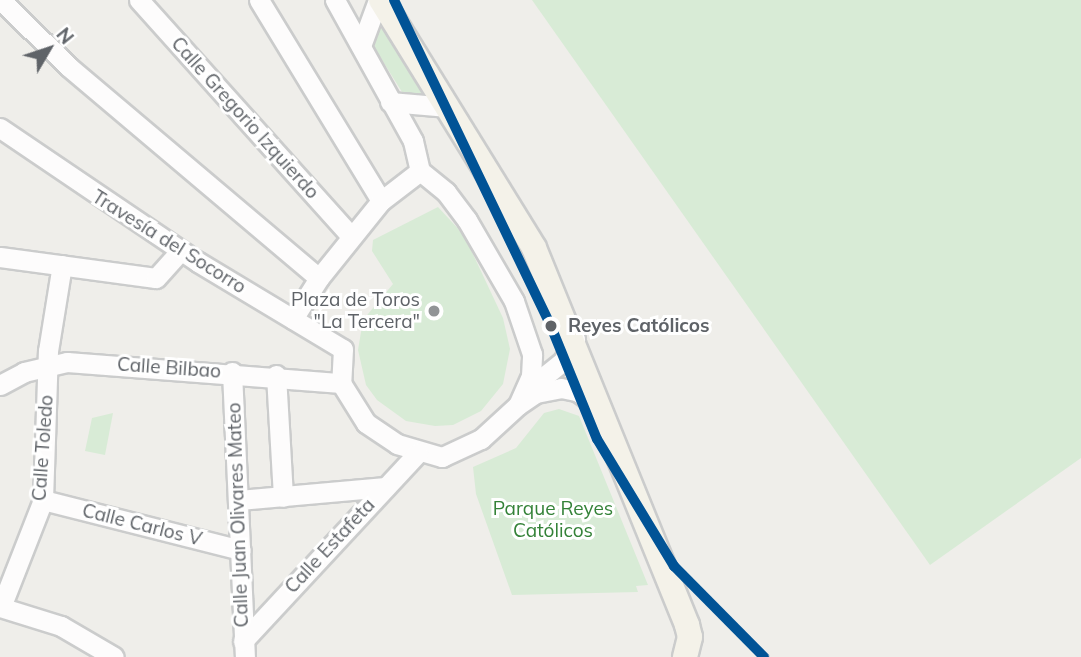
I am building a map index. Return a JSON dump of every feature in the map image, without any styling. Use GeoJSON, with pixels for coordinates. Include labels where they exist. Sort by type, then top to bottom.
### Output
{"type":"FeatureCollection","features":[{"type":"Feature","properties":{"kind":"main road"},"geometry":{"type":"LineString","coordinates":[[380,0],[449,107],[534,248],[575,339],[687,625],[690,637],[686,657],[707,657]]}},
{"type":"Feature","properties":{"kind":"main road"},"geometry":{"type":"LineString","coordinates":[[687,625],[707,657]]}},
{"type":"Feature","properties":{"kind":"street"},"geometry":{"type":"LineString","coordinates":[[1,0],[69,66],[319,278]]}},
{"type":"Feature","properties":{"kind":"street","name":"Calle Gregorio Izquierdo"},"geometry":{"type":"LineString","coordinates":[[139,0],[351,236]]}},
{"type":"Feature","properties":{"kind":"street"},"geometry":{"type":"LineString","coordinates":[[259,0],[381,201]]}},
{"type":"Feature","properties":{"kind":"street"},"geometry":{"type":"LineString","coordinates":[[335,0],[412,141],[420,171],[446,192],[467,220],[514,301],[532,354],[521,399]]}},
{"type":"Feature","properties":{"kind":"street"},"geometry":{"type":"LineString","coordinates":[[361,46],[380,0]]}},
{"type":"Feature","properties":{"kind":"street"},"geometry":{"type":"LineString","coordinates":[[390,102],[449,107]]}},
{"type":"Feature","properties":{"kind":"street","name":"Travesía del Socorro"},"geometry":{"type":"LineString","coordinates":[[0,128],[180,251],[343,349],[341,383]]}},
{"type":"Feature","properties":{"kind":"street"},"geometry":{"type":"LineString","coordinates":[[293,319],[319,278],[381,201],[420,171]]}},
{"type":"Feature","properties":{"kind":"street"},"geometry":{"type":"LineString","coordinates":[[0,257],[156,278],[180,251]]}},
{"type":"Feature","properties":{"kind":"street","name":"Calle Toledo"},"geometry":{"type":"LineString","coordinates":[[0,607],[43,500],[48,367],[62,265]]}},
{"type":"Feature","properties":{"kind":"street"},"geometry":{"type":"LineString","coordinates":[[341,383],[366,423],[418,453],[455,454],[481,439],[563,360],[575,339]]}},
{"type":"Feature","properties":{"kind":"street","name":"Calle Bilbao"},"geometry":{"type":"LineString","coordinates":[[0,385],[24,372],[81,362],[276,375],[341,383]]}},
{"type":"Feature","properties":{"kind":"street","name":"Calle Juan Olivares Mateo"},"geometry":{"type":"LineString","coordinates":[[232,372],[244,649]]}},
{"type":"Feature","properties":{"kind":"street"},"geometry":{"type":"LineString","coordinates":[[276,375],[283,497]]}},
{"type":"Feature","properties":{"kind":"street"},"geometry":{"type":"LineString","coordinates":[[521,399],[561,388],[577,391],[603,410]]}},
{"type":"Feature","properties":{"kind":"street","name":"Calle Estafeta"},"geometry":{"type":"LineString","coordinates":[[244,649],[385,487],[418,453]]}},
{"type":"Feature","properties":{"kind":"street"},"geometry":{"type":"LineString","coordinates":[[239,500],[385,487]]}},
{"type":"Feature","properties":{"kind":"street","name":"Calle Carlos V"},"geometry":{"type":"LineString","coordinates":[[43,500],[241,550]]}},
{"type":"Feature","properties":{"kind":"street"},"geometry":{"type":"LineString","coordinates":[[0,607],[61,625],[114,657]]}},
{"type":"Feature","properties":{"kind":"green space"},"geometry":{"type":"Polygon","coordinates":[[[532,0],[1081,0],[1081,458],[930,565],[532,0]]]}},
{"type":"Feature","properties":{"kind":"green space"},"geometry":{"type":"Polygon","coordinates":[[[381,14],[430,98],[402,92],[372,44],[381,14]]]}},
{"type":"Feature","properties":{"kind":"green space","name":"Plaza de Toros \"La Tercera\""},"geometry":{"type":"Polygon","coordinates":[[[438,207],[464,235],[503,318],[510,349],[503,384],[481,411],[453,425],[435,426],[406,421],[377,400],[366,385],[358,350],[363,320],[393,284],[372,251],[373,240],[438,207]]]}},
{"type":"Feature","properties":{"kind":"green space","name":"Parque Reyes Católicos"},"geometry":{"type":"Polygon","coordinates":[[[559,409],[579,416],[648,585],[636,586],[638,592],[512,595],[476,494],[473,467],[516,448],[544,413],[559,409]]]}},
{"type":"Feature","properties":{"kind":"green space"},"geometry":{"type":"Polygon","coordinates":[[[113,413],[105,455],[85,451],[92,418],[113,413]]]}},
{"type":"Feature","properties":{"kind":"transit line"},"geometry":{"type":"LineString","coordinates":[[394,0],[550,324],[597,439],[674,566],[764,657]]}},
{"type":"Feature","properties":{"kind":"place","name":"Plaza de Toros \"La Tercera\""},"geometry":{"type":"Point","coordinates":[434,311]}},
{"type":"Feature","properties":{"kind":"place","name":"Reyes Católicos"},"geometry":{"type":"Point","coordinates":[551,326]}}]}
